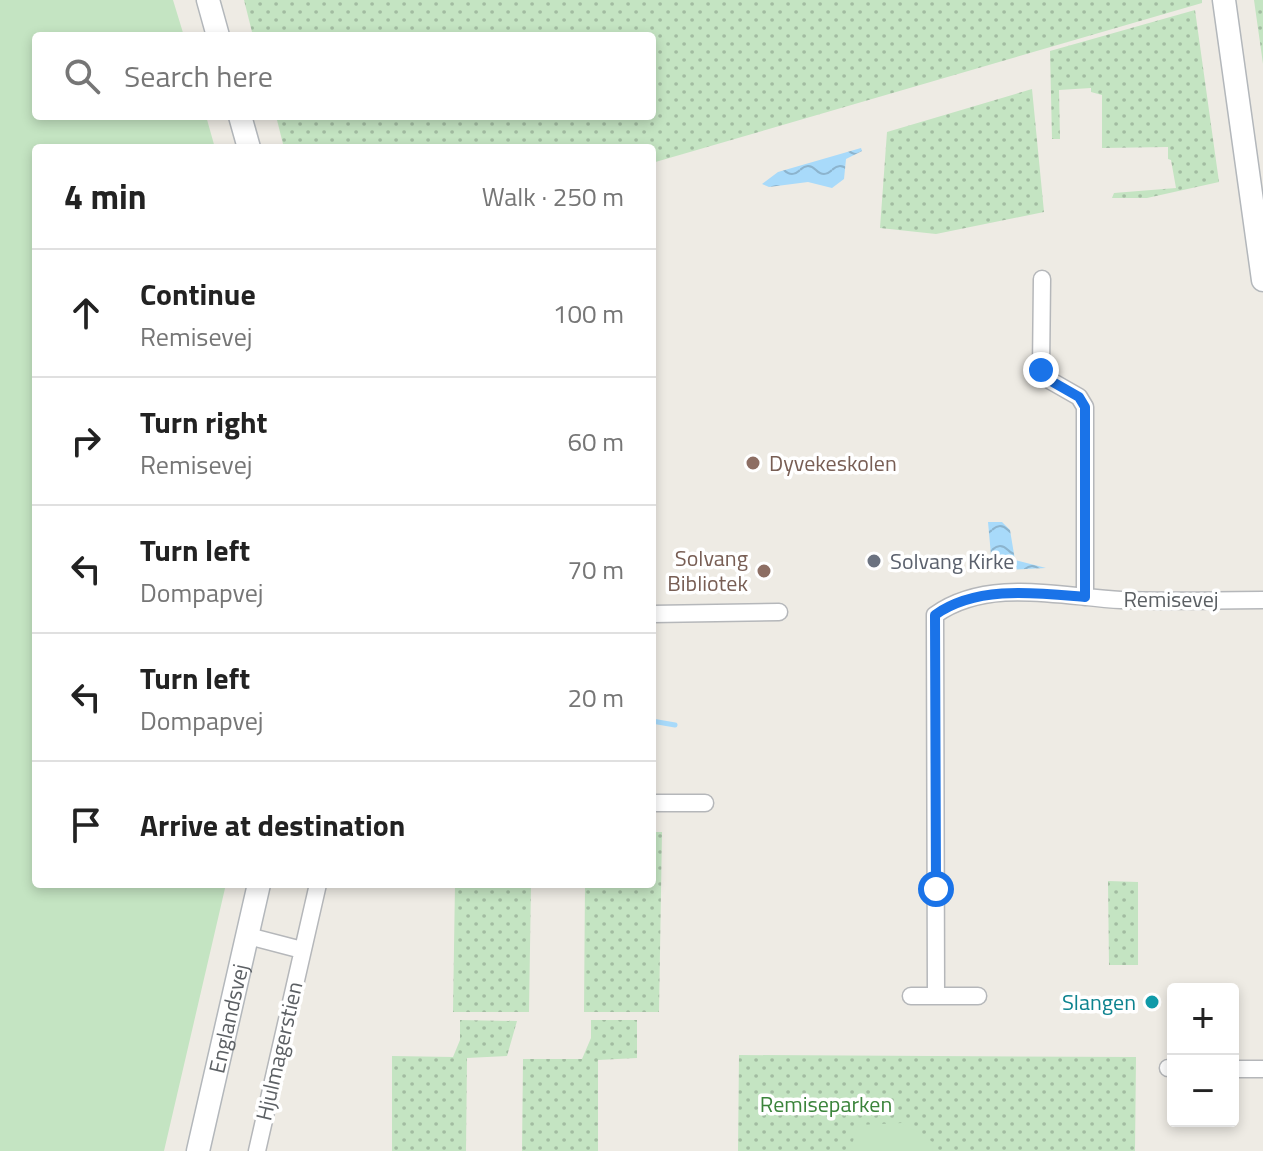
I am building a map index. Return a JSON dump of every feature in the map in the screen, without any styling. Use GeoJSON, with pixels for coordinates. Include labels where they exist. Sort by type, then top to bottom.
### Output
{"type":"FeatureCollection","features":[{"type":"Feature","properties":{"kind":"street"},"geometry":{"type":"LineString","coordinates":[[208,0],[217,32]]}},
{"type":"Feature","properties":{"kind":"street"},"geometry":{"type":"LineString","coordinates":[[1224,0],[1263,280]]}},
{"type":"Feature","properties":{"kind":"street"},"geometry":{"type":"LineString","coordinates":[[241,120],[248,144]]}},
{"type":"Feature","properties":{"kind":"street"},"geometry":{"type":"LineString","coordinates":[[1042,279],[1041,370],[1044,377],[1079,397],[1085,407],[1085,597]]}},
{"type":"Feature","properties":{"kind":"street","name":"Remisevej"},"geometry":{"type":"LineString","coordinates":[[936,996],[935,615],[946,607],[989,595],[1033,593],[1122,600],[1263,600]]}},
{"type":"Feature","properties":{"kind":"street"},"geometry":{"type":"LineString","coordinates":[[656,614],[779,612]]}},
{"type":"Feature","properties":{"kind":"street"},"geometry":{"type":"LineString","coordinates":[[656,803],[705,803]]}},
{"type":"Feature","properties":{"kind":"street","name":"Englandsvej"},"geometry":{"type":"LineString","coordinates":[[198,1151],[258,888]]}},
{"type":"Feature","properties":{"kind":"street","name":"Hjulmagerstien"},"geometry":{"type":"LineString","coordinates":[[257,1151],[317,888]]}},
{"type":"Feature","properties":{"kind":"street","name":"Hjulmagerstien"},"geometry":{"type":"LineString","coordinates":[[248,936],[302,950]]}},
{"type":"Feature","properties":{"kind":"street"},"geometry":{"type":"LineString","coordinates":[[911,996],[978,996]]}},
{"type":"Feature","properties":{"kind":"street"},"geometry":{"type":"LineString","coordinates":[[1239,1069],[1263,1069]]}},
{"type":"Feature","properties":{"kind":"green space"},"geometry":{"type":"Polygon","coordinates":[[[0,0],[173,0],[183,32],[32,32],[32,120],[207,120],[214,144],[32,144],[32,888],[225,888],[164,1151],[0,1151],[0,0]]]}},
{"type":"Feature","properties":{"kind":"green space"},"geometry":{"type":"Polygon","coordinates":[[[244,0],[1202,0],[1202,3],[656,162],[656,144],[283,144],[277,120],[656,120],[656,32],[252,32],[244,0]]]}},
{"type":"Feature","properties":{"kind":"green space"},"geometry":{"type":"Polygon","coordinates":[[[1254,0],[1263,0],[1263,64],[1254,0]]]}},
{"type":"Feature","properties":{"kind":"green space"},"geometry":{"type":"Polygon","coordinates":[[[1195,10],[1219,182],[1147,198],[1112,198],[1114,193],[1176,188],[1168,147],[1102,148],[1102,95],[1091,92],[1091,88],[1059,90],[1060,139],[1052,139],[1050,51],[1195,10]]]}},
{"type":"Feature","properties":{"kind":"green space"},"geometry":{"type":"Polygon","coordinates":[[[1032,89],[1044,212],[936,234],[880,228],[887,132],[1032,89]]]}},
{"type":"Feature","properties":{"kind":"green space"},"geometry":{"type":"Polygon","coordinates":[[[656,832],[662,832],[659,1012],[584,1012],[585,888],[656,888],[656,832]]]}},
{"type":"Feature","properties":{"kind":"green space"},"geometry":{"type":"Polygon","coordinates":[[[1108,881],[1138,882],[1138,965],[1109,965],[1108,881]]]}},
{"type":"Feature","properties":{"kind":"green space"},"geometry":{"type":"Polygon","coordinates":[[[455,888],[531,888],[529,1012],[453,1012],[455,888]]]}},
{"type":"Feature","properties":{"kind":"green space"},"geometry":{"type":"Polygon","coordinates":[[[460,1020],[517,1021],[507,1056],[467,1058],[466,1151],[392,1151],[392,1056],[453,1057],[460,1040],[460,1020]]]}},
{"type":"Feature","properties":{"kind":"green space"},"geometry":{"type":"Polygon","coordinates":[[[591,1020],[637,1020],[637,1058],[598,1060],[598,1151],[522,1151],[523,1059],[582,1059],[591,1038],[591,1020]]]}},
{"type":"Feature","properties":{"kind":"green space","name":"Remiseparken"},"geometry":{"type":"Polygon","coordinates":[[[739,1055],[1136,1057],[1135,1151],[738,1151],[739,1055]]]}},
{"type":"Feature","properties":{"kind":"green space"},"geometry":{"type":"Polygon","coordinates":[[[902,1123],[931,1141],[934,1144],[932,1151],[850,1151],[858,1125],[902,1123]]]}},
{"type":"Feature","properties":{"kind":"water"},"geometry":{"type":"Polygon","coordinates":[[[861,148],[862,151],[846,159],[844,179],[832,188],[808,182],[769,187],[762,184],[778,172],[861,148]]]}},
{"type":"Feature","properties":{"kind":"water"},"geometry":{"type":"Polygon","coordinates":[[[988,522],[1002,522],[1010,530],[1015,560],[1046,568],[1004,570],[992,566],[988,522]]]}},
{"type":"Feature","properties":{"kind":"waterway"},"geometry":{"type":"LineString","coordinates":[[656,722],[675,725]]}},
{"type":"Feature","properties":{"kind":"place","name":"Dyvekeskolen"},"geometry":{"type":"Point","coordinates":[753,463]}},
{"type":"Feature","properties":{"kind":"place","name":"Solvang Kirke"},"geometry":{"type":"Point","coordinates":[874,561]}},
{"type":"Feature","properties":{"kind":"place","name":"Solvang Bibliotek"},"geometry":{"type":"Point","coordinates":[764,571]}},
{"type":"Feature","properties":{"kind":"place","name":"Slangen"},"geometry":{"type":"Point","coordinates":[1152,1002]}},
{"type":"Feature","properties":{"kind":"route"},"geometry":{"type":"LineString","coordinates":[[936,889],[935,615],[946,607],[989,595],[1033,593],[1085,597],[1085,407],[1079,397],[1054,385],[1041,370]]}}]}
